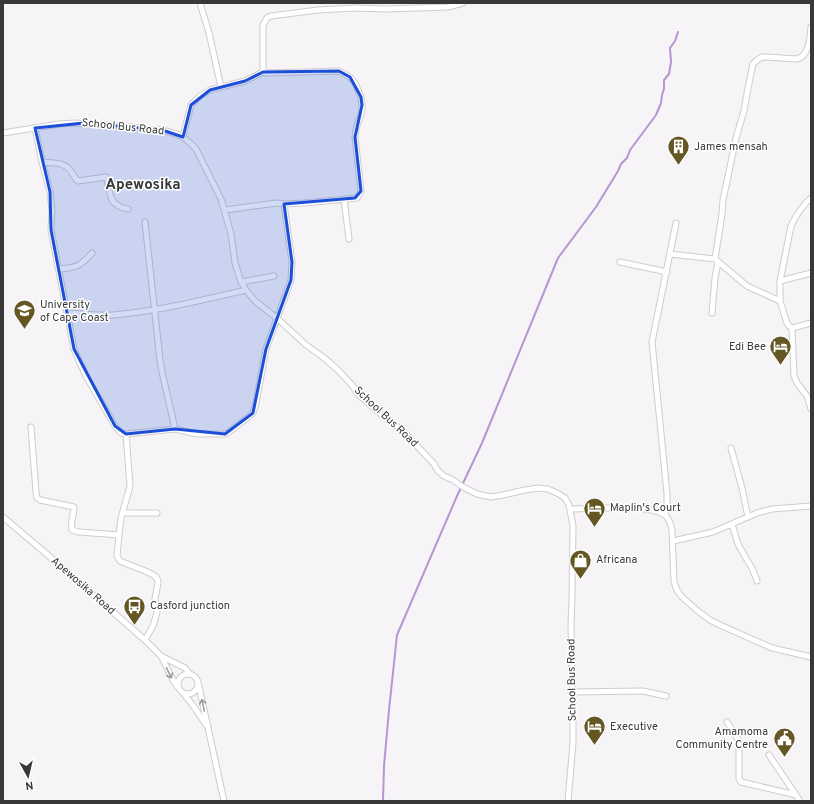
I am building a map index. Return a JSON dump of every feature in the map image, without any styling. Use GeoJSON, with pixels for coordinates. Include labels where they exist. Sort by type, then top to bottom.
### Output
{"type":"FeatureCollection","features":[{"type":"Feature","properties":{"kind":"street"},"geometry":{"type":"LineString","coordinates":[[200,3],[210,33],[221,87]]}},
{"type":"Feature","properties":{"kind":"street"},"geometry":{"type":"LineString","coordinates":[[263,72],[263,24],[267,18],[271,16],[366,6],[386,9],[448,7],[463,3]]}},
{"type":"Feature","properties":{"kind":"street"},"geometry":{"type":"LineString","coordinates":[[712,313],[716,261],[722,214],[722,200],[754,64],[757,60],[767,57],[801,58],[806,51],[811,28]]}},
{"type":"Feature","properties":{"kind":"street"},"geometry":{"type":"LineString","coordinates":[[183,136],[191,105],[200,96],[210,90],[245,81],[263,72],[339,71],[350,77],[355,83],[361,97],[362,105],[362,111],[355,137],[361,191],[357,198],[304,203],[277,203],[225,210]]}},
{"type":"Feature","properties":{"kind":"street","name":"School Bus Road"},"geometry":{"type":"LineString","coordinates":[[3,133],[59,124],[84,123],[162,130],[183,136],[196,149],[221,199],[231,234],[235,263],[241,282],[255,301],[278,319],[306,345],[337,369],[358,394],[403,431],[444,476],[477,494],[490,497],[538,488],[548,489],[565,498],[569,505],[573,526],[570,625],[573,692],[573,744],[568,801]]}},
{"type":"Feature","properties":{"kind":"street"},"geometry":{"type":"LineString","coordinates":[[36,128],[42,162],[50,192],[52,211],[51,230],[74,349],[80,363],[115,426],[121,433],[126,434],[175,429],[197,434],[225,434],[253,413],[266,349],[291,280],[292,262],[284,204]]}},
{"type":"Feature","properties":{"kind":"street"},"geometry":{"type":"LineString","coordinates":[[42,162],[65,164],[78,181],[106,177],[110,198],[115,205],[120,208],[128,209]]}},
{"type":"Feature","properties":{"kind":"street"},"geometry":{"type":"LineString","coordinates":[[811,198],[804,205],[793,222],[780,281],[780,301],[787,323],[792,328],[794,376],[797,383],[807,396],[811,409]]}},
{"type":"Feature","properties":{"kind":"street"},"geometry":{"type":"LineString","coordinates":[[344,199],[349,239]]}},
{"type":"Feature","properties":{"kind":"street"},"geometry":{"type":"LineString","coordinates":[[146,222],[162,372],[175,429]]}},
{"type":"Feature","properties":{"kind":"street"},"geometry":{"type":"LineString","coordinates":[[665,515],[667,494],[652,342],[676,223]]}},
{"type":"Feature","properties":{"kind":"street"},"geometry":{"type":"LineString","coordinates":[[59,270],[78,266],[85,262],[92,253]]}},
{"type":"Feature","properties":{"kind":"street"},"geometry":{"type":"LineString","coordinates":[[670,254],[716,261],[747,286],[780,301]]}},
{"type":"Feature","properties":{"kind":"street"},"geometry":{"type":"LineString","coordinates":[[620,262],[666,272]]}},
{"type":"Feature","properties":{"kind":"street"},"geometry":{"type":"LineString","coordinates":[[780,281],[811,273]]}},
{"type":"Feature","properties":{"kind":"street"},"geometry":{"type":"LineString","coordinates":[[241,282],[274,276]]}},
{"type":"Feature","properties":{"kind":"street"},"geometry":{"type":"LineString","coordinates":[[67,313],[112,315],[196,302],[246,290]]}},
{"type":"Feature","properties":{"kind":"street"},"geometry":{"type":"LineString","coordinates":[[792,328],[811,323]]}},
{"type":"Feature","properties":{"kind":"street"},"geometry":{"type":"LineString","coordinates":[[31,427],[37,498],[40,500],[74,507],[71,526],[72,530],[79,532],[119,535]]}},
{"type":"Feature","properties":{"kind":"street"},"geometry":{"type":"LineString","coordinates":[[126,434],[130,486],[123,513],[117,556],[120,561],[144,571],[156,577],[158,580],[154,599],[156,616],[145,640]]}},
{"type":"Feature","properties":{"kind":"street"},"geometry":{"type":"LineString","coordinates":[[731,448],[748,517]]}},
{"type":"Feature","properties":{"kind":"street"},"geometry":{"type":"LineString","coordinates":[[672,541],[714,532],[756,513],[772,509],[811,506]]}},
{"type":"Feature","properties":{"kind":"street"},"geometry":{"type":"LineString","coordinates":[[570,509],[632,507],[644,508],[665,515],[671,523],[674,582],[681,596],[710,620],[720,625],[772,648],[811,657]]}},
{"type":"Feature","properties":{"kind":"street"},"geometry":{"type":"LineString","coordinates":[[123,513],[157,513]]}},
{"type":"Feature","properties":{"kind":"street","name":"Apewosika Road"},"geometry":{"type":"LineString","coordinates":[[3,517],[145,640],[161,656],[173,680],[192,704],[208,728]]}},
{"type":"Feature","properties":{"kind":"street"},"geometry":{"type":"LineString","coordinates":[[732,524],[738,544],[752,568],[757,581]]}},
{"type":"Feature","properties":{"kind":"street","name":"Apewosika Road"},"geometry":{"type":"LineString","coordinates":[[161,656],[185,668],[190,674]]}},
{"type":"Feature","properties":{"kind":"street"},"geometry":{"type":"LineString","coordinates":[[184,674],[195,676],[198,682],[198,687],[194,692],[186,694],[180,690],[178,683],[184,674]]}},
{"type":"Feature","properties":{"kind":"street","name":"Apewosika Road"},"geometry":{"type":"LineString","coordinates":[[198,682],[224,801]]}},
{"type":"Feature","properties":{"kind":"street"},"geometry":{"type":"LineString","coordinates":[[573,692],[642,691],[666,696]]}},
{"type":"Feature","properties":{"kind":"street"},"geometry":{"type":"LineString","coordinates":[[727,722],[739,741],[739,778],[741,782],[796,795]]}},
{"type":"Feature","properties":{"kind":"street"},"geometry":{"type":"LineString","coordinates":[[769,755],[800,801]]}},
{"type":"Feature","properties":{"kind":"highlighted area"},"geometry":{"type":"Polygon","coordinates":[[[339,71],[350,77],[361,97],[362,105],[355,137],[361,191],[355,198],[284,204],[292,262],[291,280],[266,349],[253,413],[225,434],[175,429],[126,434],[115,426],[74,349],[51,230],[50,192],[35,128],[84,123],[162,130],[183,137],[191,105],[210,90],[245,81],[263,72],[339,71]]]}},
{"type":"Feature","properties":{"kind":"waterway"},"geometry":{"type":"LineString","coordinates":[[383,801],[384,766],[397,635],[457,496],[482,443],[558,258],[596,207],[621,164],[627,158],[630,150],[656,115],[661,103],[664,80],[669,74],[671,62],[670,48],[675,41],[678,32]]}},
{"type":"Feature","properties":{"kind":"place","name":"James mensah"},"geometry":{"type":"Point","coordinates":[679,166]}},
{"type":"Feature","properties":{"kind":"place","name":"University of Cape Coast"},"geometry":{"type":"Point","coordinates":[25,330]}},
{"type":"Feature","properties":{"kind":"place","name":"Edi Bee"},"geometry":{"type":"Point","coordinates":[781,366]}},
{"type":"Feature","properties":{"kind":"place","name":"Maplin's Court"},"geometry":{"type":"Point","coordinates":[595,528]}},
{"type":"Feature","properties":{"kind":"place","name":"Africana"},"geometry":{"type":"Point","coordinates":[580,580]}},
{"type":"Feature","properties":{"kind":"place","name":"Casford junction"},"geometry":{"type":"Point","coordinates":[134,626]}},
{"type":"Feature","properties":{"kind":"place","name":"Executive"},"geometry":{"type":"Point","coordinates":[594,746]}},
{"type":"Feature","properties":{"kind":"place","name":"Amamoma Community Centre"},"geometry":{"type":"Point","coordinates":[784,758]}},
{"type":"Feature","properties":{"kind":"district","name":"Apewosika"},"geometry":{"type":"Point","coordinates":[143,185]}}]}
